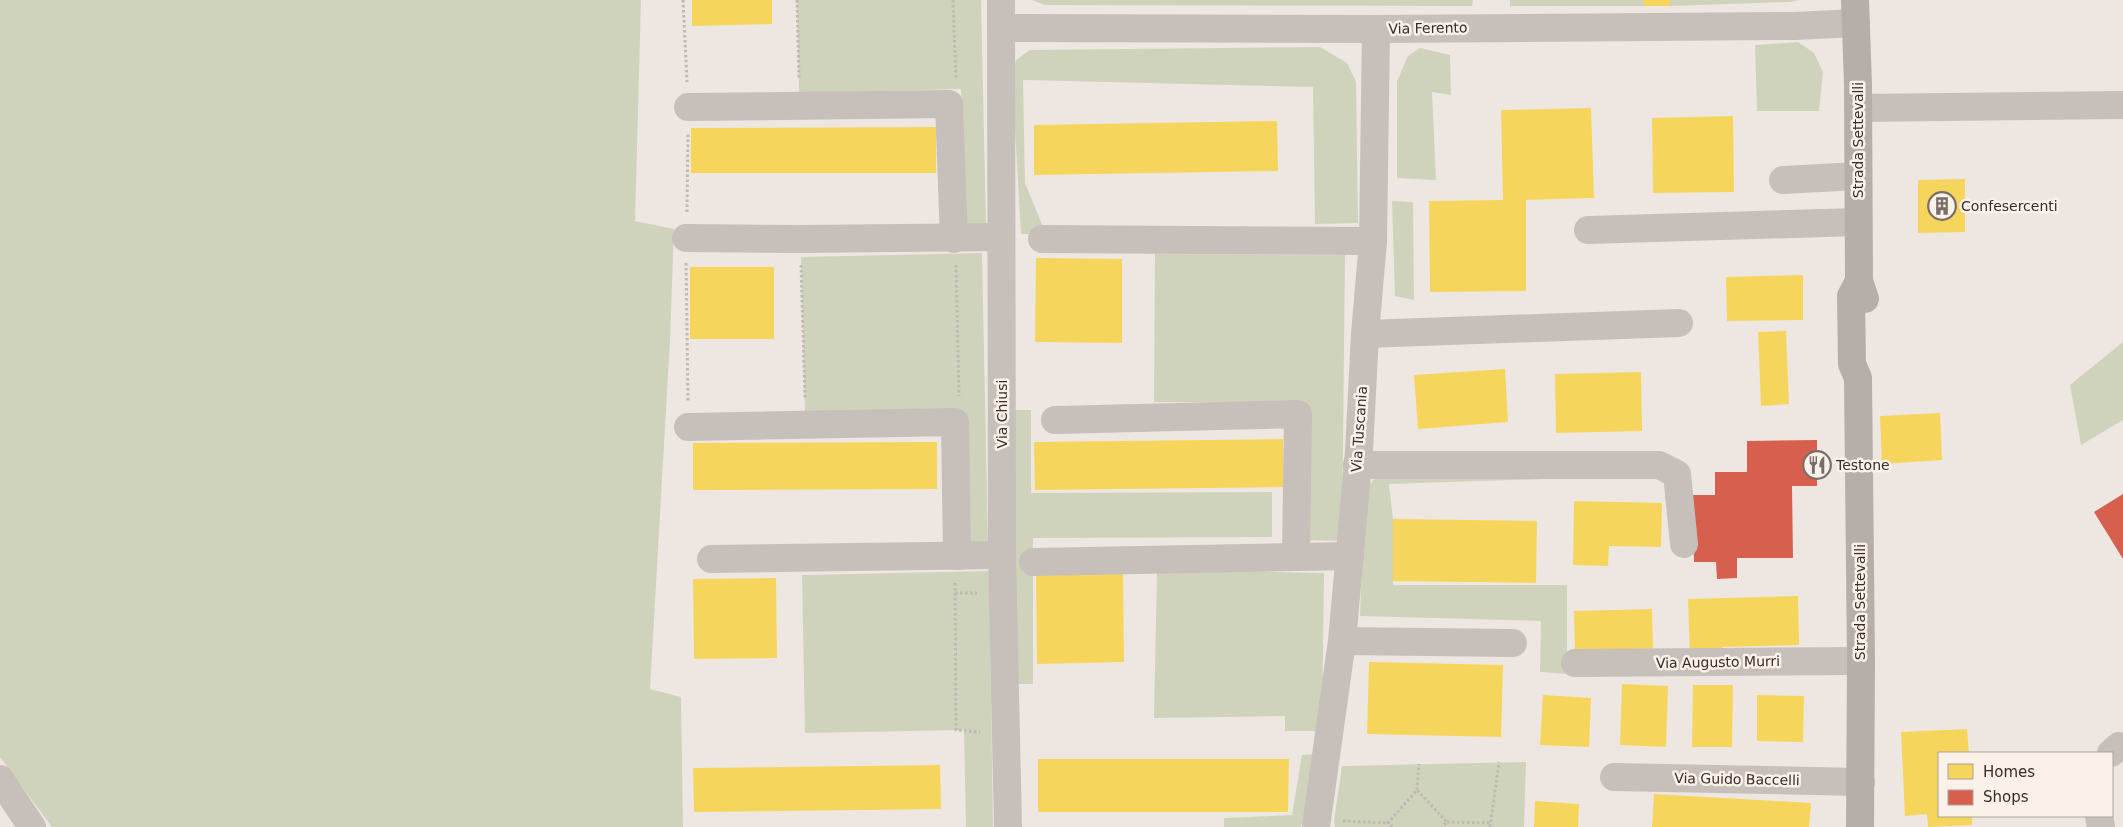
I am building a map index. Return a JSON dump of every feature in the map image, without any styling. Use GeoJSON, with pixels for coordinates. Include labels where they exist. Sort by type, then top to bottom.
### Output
{"type":"FeatureCollection","features":[{"type":"Feature","properties":{"kind":"main road","name":"Strada Settevalli"},"geometry":{"type":"LineString","coordinates":[[1855,12],[1858,108],[1858,281],[1851,296],[1852,364],[1858,378],[1861,661],[1860,827]]}},
{"type":"Feature","properties":{"kind":"street","name":"Via Chiusi"},"geometry":{"type":"LineString","coordinates":[[1001,0],[1002,555],[1008,827]]}},
{"type":"Feature","properties":{"kind":"street","name":"Via Ferento"},"geometry":{"type":"LineString","coordinates":[[1001,28],[1376,29],[1795,26],[1855,12]]}},
{"type":"Feature","properties":{"kind":"street","name":"Via Tuscania"},"geometry":{"type":"LineString","coordinates":[[1325,824],[1350,556],[1373,242],[1376,29]]}},
{"type":"Feature","properties":{"kind":"street"},"geometry":{"type":"LineString","coordinates":[[688,107],[949,104],[954,239]]}},
{"type":"Feature","properties":{"kind":"street"},"geometry":{"type":"LineString","coordinates":[[1858,108],[2123,105]]}},
{"type":"Feature","properties":{"kind":"street"},"geometry":{"type":"LineString","coordinates":[[1783,180],[1858,176]]}},
{"type":"Feature","properties":{"kind":"street"},"geometry":{"type":"LineString","coordinates":[[1588,230],[1858,222]]}},
{"type":"Feature","properties":{"kind":"street"},"geometry":{"type":"LineString","coordinates":[[686,238],[801,240],[1001,238]]}},
{"type":"Feature","properties":{"kind":"street"},"geometry":{"type":"LineString","coordinates":[[1042,239],[1373,242]]}},
{"type":"Feature","properties":{"kind":"street"},"geometry":{"type":"LineString","coordinates":[[1365,334],[1679,323]]}},
{"type":"Feature","properties":{"kind":"street"},"geometry":{"type":"LineString","coordinates":[[1055,420],[1298,414],[1296,557]]}},
{"type":"Feature","properties":{"kind":"street"},"geometry":{"type":"LineString","coordinates":[[688,427],[955,422],[957,556]]}},
{"type":"Feature","properties":{"kind":"street"},"geometry":{"type":"LineString","coordinates":[[1357,465],[1659,465],[1677,474],[1684,544]]}},
{"type":"Feature","properties":{"kind":"street"},"geometry":{"type":"LineString","coordinates":[[1465,465],[1544,479]]}},
{"type":"Feature","properties":{"kind":"street"},"geometry":{"type":"LineString","coordinates":[[712,559],[1002,555]]}},
{"type":"Feature","properties":{"kind":"street"},"geometry":{"type":"LineString","coordinates":[[1033,562],[1350,556]]}},
{"type":"Feature","properties":{"kind":"street"},"geometry":{"type":"LineString","coordinates":[[1342,642],[1513,643]]}},
{"type":"Feature","properties":{"kind":"street","name":"Via Augusto Murri"},"geometry":{"type":"LineString","coordinates":[[1575,663],[1861,661]]}},
{"type":"Feature","properties":{"kind":"street","name":"Via Guido Baccelli"},"geometry":{"type":"LineString","coordinates":[[1614,777],[1861,782]]}},
{"type":"Feature","properties":{"kind":"street"},"geometry":{"type":"LineString","coordinates":[[0,779],[32,827]]}},
{"type":"Feature","properties":{"kind":"path"},"geometry":{"type":"LineString","coordinates":[[683,0],[688,107],[686,238],[688,427]]}},
{"type":"Feature","properties":{"kind":"path"},"geometry":{"type":"LineString","coordinates":[[797,0],[799,83]]}},
{"type":"Feature","properties":{"kind":"path"},"geometry":{"type":"LineString","coordinates":[[954,239],[956,254],[959,400]]}},
{"type":"Feature","properties":{"kind":"path"},"geometry":{"type":"LineString","coordinates":[[801,240],[805,404]]}},
{"type":"Feature","properties":{"kind":"path"},"geometry":{"type":"LineString","coordinates":[[956,730],[955,572],[957,556]]}},
{"type":"Feature","properties":{"kind":"path"},"geometry":{"type":"LineString","coordinates":[[1417,790],[1447,822],[1490,825],[1498,762]]}},
{"type":"Feature","properties":{"kind":"path"},"geometry":{"type":"LineString","coordinates":[[1325,824],[1388,822],[1417,790],[1419,764]]}},
{"type":"Feature","properties":{"kind":"path"},"geometry":{"type":"LineString","coordinates":[[1388,822],[1392,827]]}},
{"type":"Feature","properties":{"kind":"path"},"geometry":{"type":"LineString","coordinates":[[1442,827],[1447,822]]}},
{"type":"Feature","properties":{"kind":"green space"},"geometry":{"type":"Polygon","coordinates":[[[0,0],[641,0],[635,221],[674,229],[670,340],[650,689],[681,697],[683,827],[52,827],[0,757],[0,0]]]}},
{"type":"Feature","properties":{"kind":"green space"},"geometry":{"type":"Polygon","coordinates":[[[797,0],[981,0],[986,224],[964,225],[961,89],[799,93],[797,0]]]}},
{"type":"Feature","properties":{"kind":"green space"},"geometry":{"type":"Polygon","coordinates":[[[1032,0],[1473,0],[1472,6],[1045,5],[1032,0]]]}},
{"type":"Feature","properties":{"kind":"green space"},"geometry":{"type":"Polygon","coordinates":[[[1510,0],[1644,0],[1644,6],[1510,6],[1510,0]]]}},
{"type":"Feature","properties":{"kind":"green space"},"geometry":{"type":"Polygon","coordinates":[[[1670,0],[1799,0],[1791,2],[1670,6],[1670,0]]]}},
{"type":"Feature","properties":{"kind":"green space"},"geometry":{"type":"Polygon","coordinates":[[[1798,42],[1814,53],[1823,72],[1819,111],[1757,111],[1755,45],[1798,42]]]}},
{"type":"Feature","properties":{"kind":"green space"},"geometry":{"type":"Polygon","coordinates":[[[1320,47],[1347,63],[1356,82],[1358,223],[1315,224],[1313,87],[1023,80],[1025,183],[1046,234],[1021,234],[1012,77],[1016,60],[1030,50],[1320,47]]]}},
{"type":"Feature","properties":{"kind":"green space"},"geometry":{"type":"Polygon","coordinates":[[[1420,48],[1450,55],[1451,95],[1432,92],[1436,180],[1397,178],[1397,81],[1408,56],[1420,48]]]}},
{"type":"Feature","properties":{"kind":"green space"},"geometry":{"type":"Polygon","coordinates":[[[1392,201],[1413,202],[1414,300],[1395,296],[1392,201]]]}},
{"type":"Feature","properties":{"kind":"green space"},"geometry":{"type":"Polygon","coordinates":[[[982,253],[988,545],[962,545],[959,410],[805,414],[801,257],[982,253]]]}},
{"type":"Feature","properties":{"kind":"green space"},"geometry":{"type":"Polygon","coordinates":[[[1155,254],[1345,255],[1342,541],[1304,540],[1305,403],[1154,402],[1155,254]]]}},
{"type":"Feature","properties":{"kind":"green space"},"geometry":{"type":"Polygon","coordinates":[[[2123,342],[2123,420],[2081,445],[2070,385],[2123,342]]]}},
{"type":"Feature","properties":{"kind":"green space"},"geometry":{"type":"Polygon","coordinates":[[[1014,410],[1031,410],[1031,493],[1272,492],[1272,537],[1033,538],[1033,684],[1014,684],[1014,410]]]}},
{"type":"Feature","properties":{"kind":"green space"},"geometry":{"type":"Polygon","coordinates":[[[1542,466],[1544,479],[1389,484],[1393,519],[1393,585],[1567,585],[1567,674],[1540,672],[1541,621],[1360,616],[1365,490],[1379,473],[1542,466]]]}},
{"type":"Feature","properties":{"kind":"green space"},"geometry":{"type":"Polygon","coordinates":[[[1157,570],[1324,573],[1322,731],[1285,731],[1285,716],[1154,718],[1157,570]]]}},
{"type":"Feature","properties":{"kind":"green space"},"geometry":{"type":"Polygon","coordinates":[[[989,571],[993,827],[966,827],[964,730],[805,733],[802,575],[989,571]]]}},
{"type":"Feature","properties":{"kind":"green space"},"geometry":{"type":"Polygon","coordinates":[[[1317,754],[1309,815],[1300,827],[1224,827],[1224,818],[1292,815],[1302,755],[1317,754]]]}},
{"type":"Feature","properties":{"kind":"green space"},"geometry":{"type":"Polygon","coordinates":[[[1526,762],[1524,827],[1335,827],[1334,821],[1342,766],[1526,762]]]}},
{"type":"Feature","properties":{"kind":"building: Homes"},"geometry":{"type":"Polygon","coordinates":[[[692,0],[772,0],[772,24],[692,26],[692,0]]]}},
{"type":"Feature","properties":{"kind":"building: Homes"},"geometry":{"type":"Polygon","coordinates":[[[1644,0],[1670,0],[1670,6],[1644,6],[1644,0]]]}},
{"type":"Feature","properties":{"kind":"building: Homes"},"geometry":{"type":"Polygon","coordinates":[[[1591,108],[1594,198],[1520,200],[1526,200],[1526,291],[1430,292],[1429,201],[1503,200],[1501,110],[1591,108]]]}},
{"type":"Feature","properties":{"kind":"building: Homes"},"geometry":{"type":"Polygon","coordinates":[[[1733,116],[1734,192],[1653,193],[1652,118],[1733,116]]]}},
{"type":"Feature","properties":{"kind":"building: Homes"},"geometry":{"type":"Polygon","coordinates":[[[1277,121],[1278,171],[1034,175],[1034,125],[1277,121]]]}},
{"type":"Feature","properties":{"kind":"building: Homes"},"geometry":{"type":"Polygon","coordinates":[[[936,127],[936,173],[691,173],[691,128],[936,127]]]}},
{"type":"Feature","properties":{"kind":"building: Homes","name":"Confesercenti"},"geometry":{"type":"Polygon","coordinates":[[[1965,179],[1965,232],[1918,233],[1918,180],[1965,179]]]}},
{"type":"Feature","properties":{"kind":"building: Homes"},"geometry":{"type":"Polygon","coordinates":[[[1036,258],[1122,259],[1122,343],[1035,342],[1036,258]]]}},
{"type":"Feature","properties":{"kind":"building: Homes"},"geometry":{"type":"Polygon","coordinates":[[[690,267],[774,267],[774,339],[690,339],[690,267]]]}},
{"type":"Feature","properties":{"kind":"building: Homes"},"geometry":{"type":"Polygon","coordinates":[[[1803,275],[1803,320],[1727,321],[1726,277],[1803,275]]]}},
{"type":"Feature","properties":{"kind":"building: Homes"},"geometry":{"type":"Polygon","coordinates":[[[1786,331],[1789,404],[1761,406],[1758,332],[1786,331]]]}},
{"type":"Feature","properties":{"kind":"building: Homes"},"geometry":{"type":"Polygon","coordinates":[[[1505,369],[1508,422],[1418,429],[1414,375],[1505,369]]]}},
{"type":"Feature","properties":{"kind":"building: Homes"},"geometry":{"type":"Polygon","coordinates":[[[1641,372],[1642,431],[1556,433],[1555,374],[1641,372]]]}},
{"type":"Feature","properties":{"kind":"building: Homes"},"geometry":{"type":"Polygon","coordinates":[[[1940,413],[1942,460],[1882,464],[1880,416],[1940,413]]]}},
{"type":"Feature","properties":{"kind":"building: Homes"},"geometry":{"type":"Polygon","coordinates":[[[1283,439],[1283,487],[1035,490],[1034,442],[1283,439]]]}},
{"type":"Feature","properties":{"kind":"building: Homes"},"geometry":{"type":"Polygon","coordinates":[[[937,442],[937,489],[693,490],[693,443],[937,442]]]}},
{"type":"Feature","properties":{"kind":"building: Homes"},"geometry":{"type":"Polygon","coordinates":[[[1574,501],[1662,503],[1661,547],[1609,546],[1608,566],[1573,565],[1574,501]]]}},
{"type":"Feature","properties":{"kind":"building: Homes"},"geometry":{"type":"Polygon","coordinates":[[[1393,519],[1537,521],[1536,583],[1393,581],[1393,519]]]}},
{"type":"Feature","properties":{"kind":"building: Homes"},"geometry":{"type":"Polygon","coordinates":[[[1123,573],[1124,662],[1037,664],[1036,574],[1123,573]]]}},
{"type":"Feature","properties":{"kind":"building: Homes"},"geometry":{"type":"Polygon","coordinates":[[[776,578],[777,658],[694,659],[693,579],[776,578]]]}},
{"type":"Feature","properties":{"kind":"building: Homes"},"geometry":{"type":"Polygon","coordinates":[[[1798,596],[1799,645],[1722,647],[1722,658],[1690,659],[1688,599],[1798,596]]]}},
{"type":"Feature","properties":{"kind":"building: Homes"},"geometry":{"type":"Polygon","coordinates":[[[1652,609],[1653,652],[1575,654],[1574,611],[1652,609]]]}},
{"type":"Feature","properties":{"kind":"building: Homes"},"geometry":{"type":"Polygon","coordinates":[[[1369,662],[1503,665],[1501,737],[1367,734],[1369,662]]]}},
{"type":"Feature","properties":{"kind":"building: Homes"},"geometry":{"type":"Polygon","coordinates":[[[1622,684],[1668,686],[1666,747],[1620,745],[1622,684]]]}},
{"type":"Feature","properties":{"kind":"building: Homes"},"geometry":{"type":"Polygon","coordinates":[[[1693,685],[1733,685],[1732,747],[1692,747],[1693,685]]]}},
{"type":"Feature","properties":{"kind":"building: Homes"},"geometry":{"type":"Polygon","coordinates":[[[1543,695],[1591,698],[1589,747],[1540,745],[1543,695]]]}},
{"type":"Feature","properties":{"kind":"building: Homes"},"geometry":{"type":"Polygon","coordinates":[[[1757,695],[1804,696],[1803,742],[1757,741],[1757,695]]]}},
{"type":"Feature","properties":{"kind":"building: Homes"},"geometry":{"type":"Polygon","coordinates":[[[1967,729],[1969,752],[1938,752],[1938,817],[1972,817],[1972,825],[1928,827],[1927,814],[1905,816],[1901,732],[1967,729]]]}},
{"type":"Feature","properties":{"kind":"building: Homes"},"geometry":{"type":"Polygon","coordinates":[[[1038,759],[1289,759],[1288,812],[1038,812],[1038,759]]]}},
{"type":"Feature","properties":{"kind":"building: Homes"},"geometry":{"type":"Polygon","coordinates":[[[940,765],[941,809],[694,812],[693,768],[940,765]]]}},
{"type":"Feature","properties":{"kind":"building: Homes"},"geometry":{"type":"Polygon","coordinates":[[[1654,794],[1811,803],[1809,827],[1652,827],[1654,794]]]}},
{"type":"Feature","properties":{"kind":"building: Homes"},"geometry":{"type":"Polygon","coordinates":[[[1535,801],[1579,804],[1578,827],[1534,827],[1535,801]]]}},
{"type":"Feature","properties":{"kind":"building: Shops"},"geometry":{"type":"Polygon","coordinates":[[[1817,440],[1817,486],[1792,486],[1793,558],[1737,558],[1737,578],[1717,579],[1716,562],[1694,562],[1693,495],[1715,495],[1715,472],[1747,472],[1747,441],[1817,440]]]}},
{"type":"Feature","properties":{"kind":"building: Shops"},"geometry":{"type":"Polygon","coordinates":[[[2123,494],[2123,559],[2094,512],[2123,494]]]}},
{"type":"Feature","properties":{"kind":"place","name":"Confesercenti"},"geometry":{"type":"Point","coordinates":[1942,206]}},
{"type":"Feature","properties":{"kind":"place","name":"Testone"},"geometry":{"type":"Point","coordinates":[1817,465]}}]}
